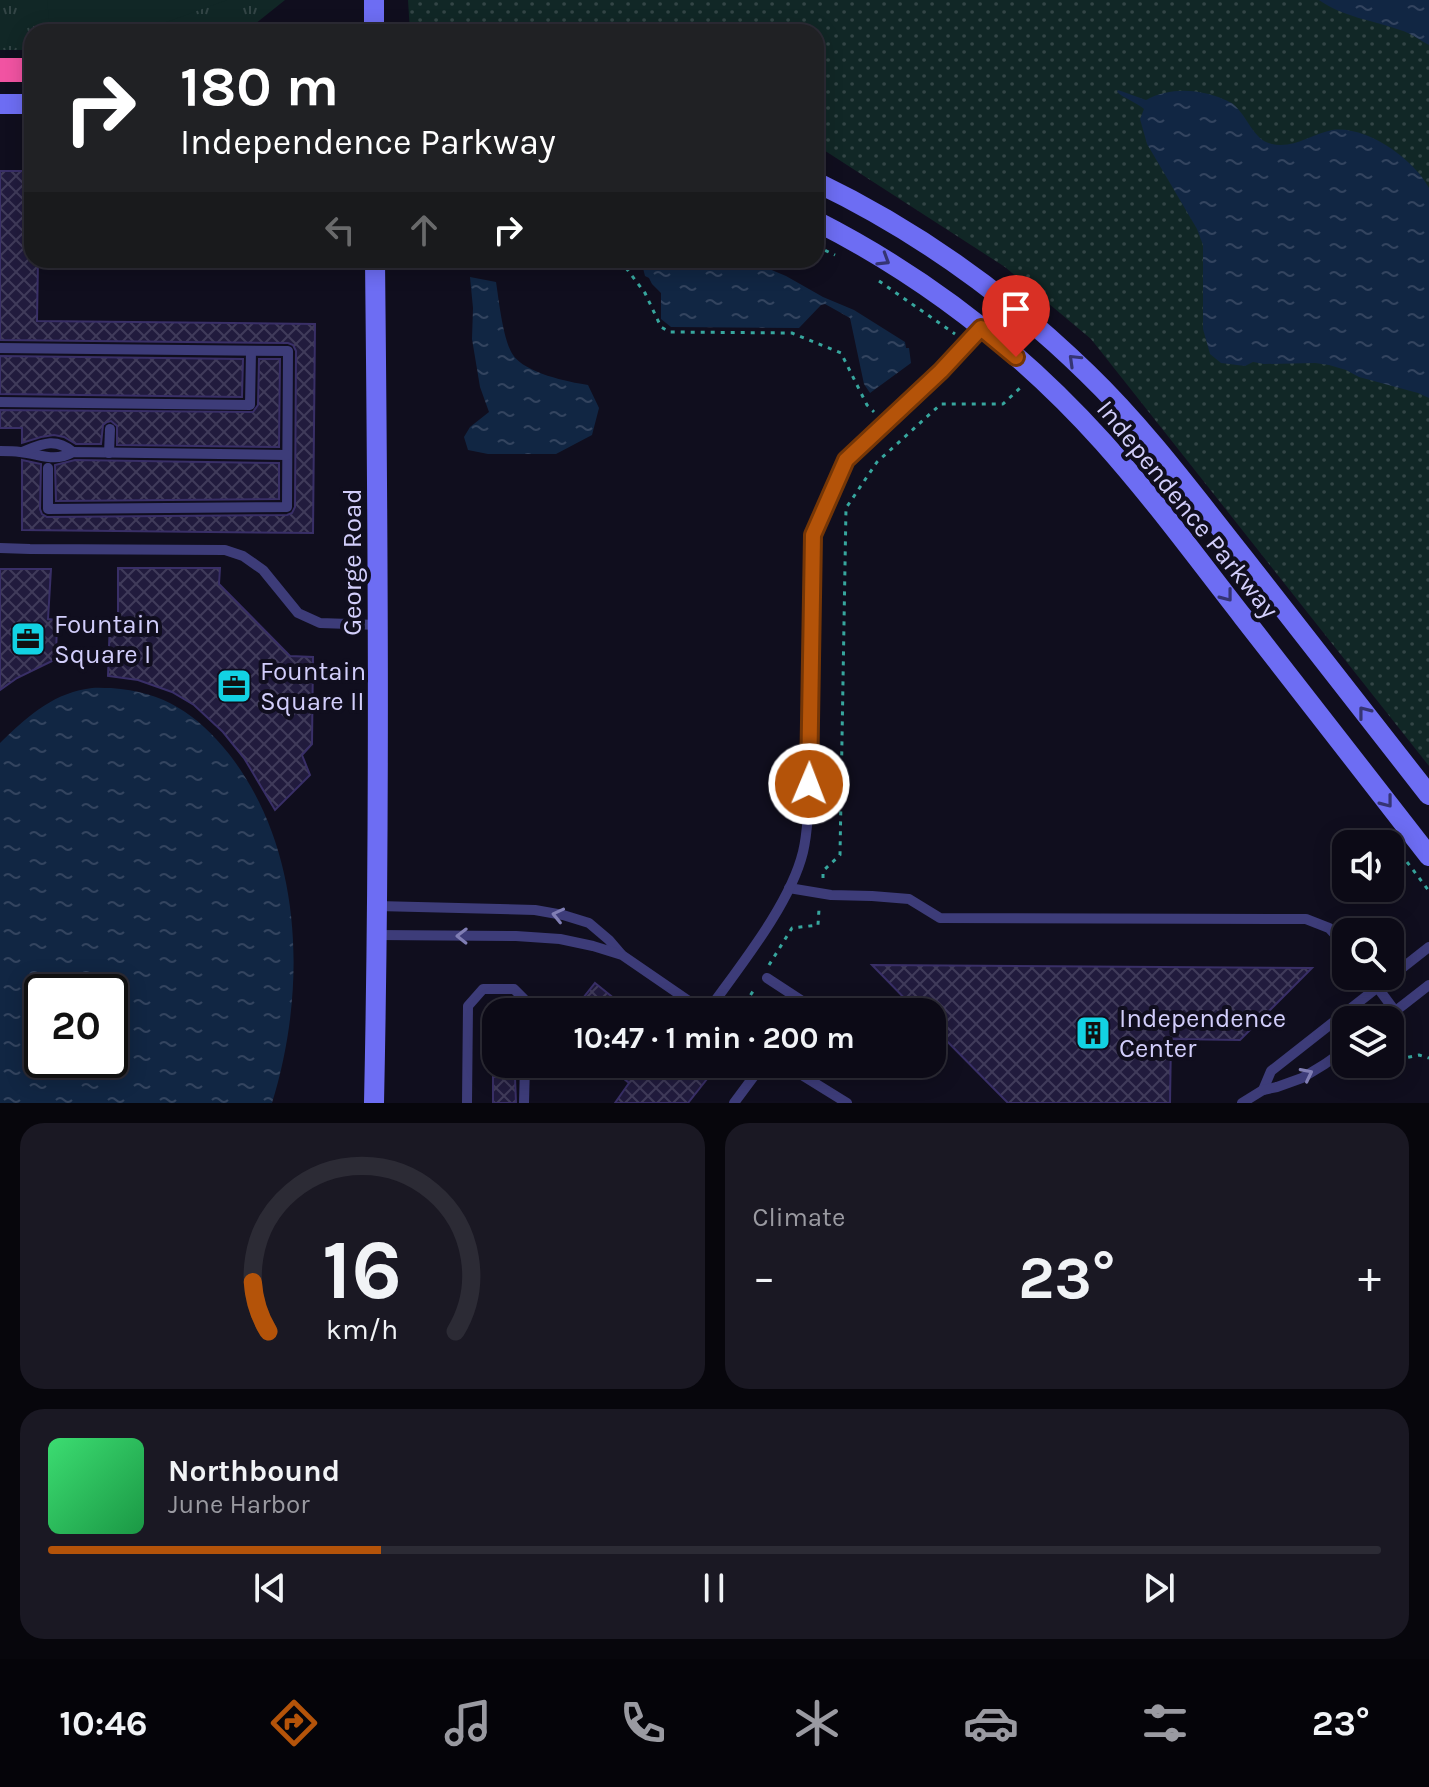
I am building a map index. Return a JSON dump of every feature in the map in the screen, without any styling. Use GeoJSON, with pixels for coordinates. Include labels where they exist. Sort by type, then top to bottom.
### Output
{"type":"FeatureCollection","features":[{"type":"Feature","properties":{"kind":"highway"},"geometry":{"type":"LineString","coordinates":[[0,70],[24,70]]}},
{"type":"Feature","properties":{"kind":"main road"},"geometry":{"type":"LineString","coordinates":[[374,0],[374,24]]}},
{"type":"Feature","properties":{"kind":"main road"},"geometry":{"type":"LineString","coordinates":[[0,104],[24,104]]}},
{"type":"Feature","properties":{"kind":"main road","name":"Independence Parkway"},"geometry":{"type":"LineString","coordinates":[[824,186],[889,220],[959,266],[1040,329],[1089,375],[1158,449],[1429,795]]}},
{"type":"Feature","properties":{"kind":"main road","name":"Independence Parkway"},"geometry":{"type":"LineString","coordinates":[[824,226],[913,278],[974,335],[1049,387],[1127,469],[1429,856]]}},
{"type":"Feature","properties":{"kind":"main road","name":"George Road"},"geometry":{"type":"LineString","coordinates":[[374,1103],[379,625],[375,268]]}},
{"type":"Feature","properties":{"kind":"lane"},"geometry":{"type":"LineString","coordinates":[[716,998],[789,888],[803,854],[808,815],[813,535],[846,460],[941,371],[974,335]]}},
{"type":"Feature","properties":{"kind":"lane"},"geometry":{"type":"LineString","coordinates":[[0,348],[288,351],[287,507],[48,509],[48,468]]}},
{"type":"Feature","properties":{"kind":"lane"},"geometry":{"type":"LineString","coordinates":[[0,402],[250,405],[251,351]]}},
{"type":"Feature","properties":{"kind":"lane"},"geometry":{"type":"LineString","coordinates":[[109,453],[110,429]]}},
{"type":"Feature","properties":{"kind":"lane"},"geometry":{"type":"LineString","coordinates":[[0,451],[43,457],[64,457],[73,452],[287,455]]}},
{"type":"Feature","properties":{"kind":"lane"},"geometry":{"type":"LineString","coordinates":[[0,548],[225,550],[243,556],[263,570],[298,613],[320,623],[379,625]]}},
{"type":"Feature","properties":{"kind":"lane"},"geometry":{"type":"LineString","coordinates":[[789,888],[909,899],[940,918],[1306,919],[1332,931]]}},
{"type":"Feature","properties":{"kind":"lane"},"geometry":{"type":"LineString","coordinates":[[377,906],[507,908],[563,915],[589,923],[622,955],[685,998]]}},
{"type":"Feature","properties":{"kind":"lane"},"geometry":{"type":"LineString","coordinates":[[377,935],[560,939],[622,955]]}},
{"type":"Feature","properties":{"kind":"lane"},"geometry":{"type":"LineString","coordinates":[[1404,966],[1429,947]]}},
{"type":"Feature","properties":{"kind":"lane"},"geometry":{"type":"LineString","coordinates":[[764,977],[796,998]]}},
{"type":"Feature","properties":{"kind":"lane"},"geometry":{"type":"LineString","coordinates":[[1402,1006],[1429,985]]}},
{"type":"Feature","properties":{"kind":"lane"},"geometry":{"type":"LineString","coordinates":[[467,1103],[468,1006],[483,989],[514,989],[523,998]]}},
{"type":"Feature","properties":{"kind":"lane"},"geometry":{"type":"LineString","coordinates":[[1263,1090],[1271,1071],[1373,990]]}},
{"type":"Feature","properties":{"kind":"lane"},"geometry":{"type":"LineString","coordinates":[[1242,1103],[1263,1090],[1302,1078],[1332,1059]]}},
{"type":"Feature","properties":{"kind":"lane"},"geometry":{"type":"LineString","coordinates":[[524,1103],[525,1078]]}},
{"type":"Feature","properties":{"kind":"lane"},"geometry":{"type":"LineString","coordinates":[[734,1103],[753,1078]]}},
{"type":"Feature","properties":{"kind":"lane"},"geometry":{"type":"LineString","coordinates":[[807,1078],[847,1103]]}},
{"type":"Feature","properties":{"kind":"path"},"geometry":{"type":"LineString","coordinates":[[824,250],[838,257]]}},
{"type":"Feature","properties":{"kind":"path"},"geometry":{"type":"LineString","coordinates":[[626,268],[645,293],[661,327],[670,332],[792,333],[841,353],[867,405],[903,438]]}},
{"type":"Feature","properties":{"kind":"path"},"geometry":{"type":"LineString","coordinates":[[872,276],[974,335]]}},
{"type":"Feature","properties":{"kind":"path"},"geometry":{"type":"LineString","coordinates":[[764,977],[792,928],[818,925],[823,871],[840,855],[846,508],[877,462],[941,404],[1003,404],[1022,387]]}},
{"type":"Feature","properties":{"kind":"path"},"geometry":{"type":"LineString","coordinates":[[1404,859],[1429,891]]}},
{"type":"Feature","properties":{"kind":"path"},"geometry":{"type":"LineString","coordinates":[[749,998],[755,988]]}},
{"type":"Feature","properties":{"kind":"path"},"geometry":{"type":"LineString","coordinates":[[1404,1058],[1419,1055],[1429,1058]]}},
{"type":"Feature","properties":{"kind":"green space"},"geometry":{"type":"Polygon","coordinates":[[[0,0],[285,0],[255,24],[24,24],[24,50],[0,50],[0,0]]]}},
{"type":"Feature","properties":{"kind":"green space"},"geometry":{"type":"Polygon","coordinates":[[[47,0],[227,0],[159,24],[49,24],[47,0]]]}},
{"type":"Feature","properties":{"kind":"green space"},"geometry":{"type":"Polygon","coordinates":[[[408,0],[1429,0],[1429,766],[1091,339],[1005,267],[824,150],[824,24],[410,24],[408,0]]]}},
{"type":"Feature","properties":{"kind":"water"},"geometry":{"type":"Polygon","coordinates":[[[1319,0],[1429,0],[1429,45],[1404,31],[1348,14],[1319,0]]]}},
{"type":"Feature","properties":{"kind":"water"},"geometry":{"type":"Polygon","coordinates":[[[1118,90],[1146,100],[1175,91],[1194,91],[1223,99],[1239,110],[1260,138],[1272,144],[1295,143],[1332,130],[1359,133],[1388,146],[1412,166],[1429,188],[1429,398],[1329,365],[1253,362],[1245,366],[1221,363],[1210,354],[1203,329],[1203,245],[1197,229],[1147,144],[1140,119],[1144,109],[1118,90]]]}},
{"type":"Feature","properties":{"kind":"water"},"geometry":{"type":"Polygon","coordinates":[[[643,268],[767,268],[854,310],[905,342],[911,363],[870,393],[864,384],[850,318],[825,304],[799,328],[671,327],[661,319],[661,293],[645,276],[643,268]]]}},
{"type":"Feature","properties":{"kind":"water"},"geometry":{"type":"Polygon","coordinates":[[[470,277],[496,282],[507,340],[519,361],[548,376],[588,385],[599,408],[592,435],[556,454],[488,454],[468,450],[464,437],[470,427],[489,412],[480,387],[472,339],[470,277]]]}},
{"type":"Feature","properties":{"kind":"water"},"geometry":{"type":"Polygon","coordinates":[[[89,688],[130,690],[178,707],[217,740],[254,792],[272,833],[285,877],[292,922],[294,968],[291,1014],[272,1103],[0,1103],[0,743],[50,702],[89,688]]]}},
{"type":"Feature","properties":{"kind":"building"},"geometry":{"type":"Polygon","coordinates":[[[0,171],[24,171],[24,268],[38,268],[37,321],[315,324],[313,533],[22,530],[22,460],[41,464],[40,509],[47,517],[292,513],[295,507],[296,351],[288,343],[0,340],[0,171]]]}},
{"type":"Feature","properties":{"kind":"building"},"geometry":{"type":"Polygon","coordinates":[[[0,356],[243,359],[242,397],[0,394],[0,356]]]}},
{"type":"Feature","properties":{"kind":"building"},"geometry":{"type":"Polygon","coordinates":[[[259,359],[280,359],[279,447],[117,445],[117,426],[111,421],[103,425],[101,444],[76,444],[54,435],[22,443],[22,428],[0,428],[0,410],[253,412],[258,405],[259,359]]]}},
{"type":"Feature","properties":{"kind":"building"},"geometry":{"type":"Polygon","coordinates":[[[75,460],[279,463],[279,499],[56,501],[55,465],[75,460]]]}},
{"type":"Feature","properties":{"kind":"building","name":"Fountain Square II"},"geometry":{"type":"Polygon","coordinates":[[[118,568],[220,568],[219,584],[290,656],[313,657],[312,744],[302,755],[310,775],[275,810],[244,758],[223,732],[194,705],[172,692],[138,680],[108,676],[110,619],[118,619],[118,568]]]}},
{"type":"Feature","properties":{"kind":"building","name":"Fountain Square I"},"geometry":{"type":"Polygon","coordinates":[[[0,569],[51,569],[48,619],[57,620],[56,659],[0,690],[0,569]]]}},
{"type":"Feature","properties":{"kind":"building","name":"Independence Center"},"geometry":{"type":"Polygon","coordinates":[[[872,965],[1312,968],[1240,1040],[1171,1039],[1170,1103],[1008,1103],[946,1040],[946,998],[904,998],[872,965]]]}},
{"type":"Feature","properties":{"kind":"building"},"geometry":{"type":"Polygon","coordinates":[[[595,983],[614,998],[583,998],[595,983]]]}},
{"type":"Feature","properties":{"kind":"building"},"geometry":{"type":"Polygon","coordinates":[[[493,1078],[515,1078],[516,1103],[493,1103],[493,1078]]]}},
{"type":"Feature","properties":{"kind":"building"},"geometry":{"type":"Polygon","coordinates":[[[623,1078],[707,1079],[688,1103],[615,1103],[629,1083],[623,1078]]]}},
{"type":"Feature","properties":{"kind":"place","name":"Fountain Square I"},"geometry":{"type":"Point","coordinates":[28,639]}},
{"type":"Feature","properties":{"kind":"place","name":"Fountain Square II"},"geometry":{"type":"Point","coordinates":[234,686]}},
{"type":"Feature","properties":{"kind":"place","name":"Independence Center"},"geometry":{"type":"Point","coordinates":[1093,1033]}},
{"type":"Feature","properties":{"kind":"route"},"geometry":{"type":"LineString","coordinates":[[809,784],[813,535],[846,460],[941,371],[981,328],[1016,357]]}}]}
